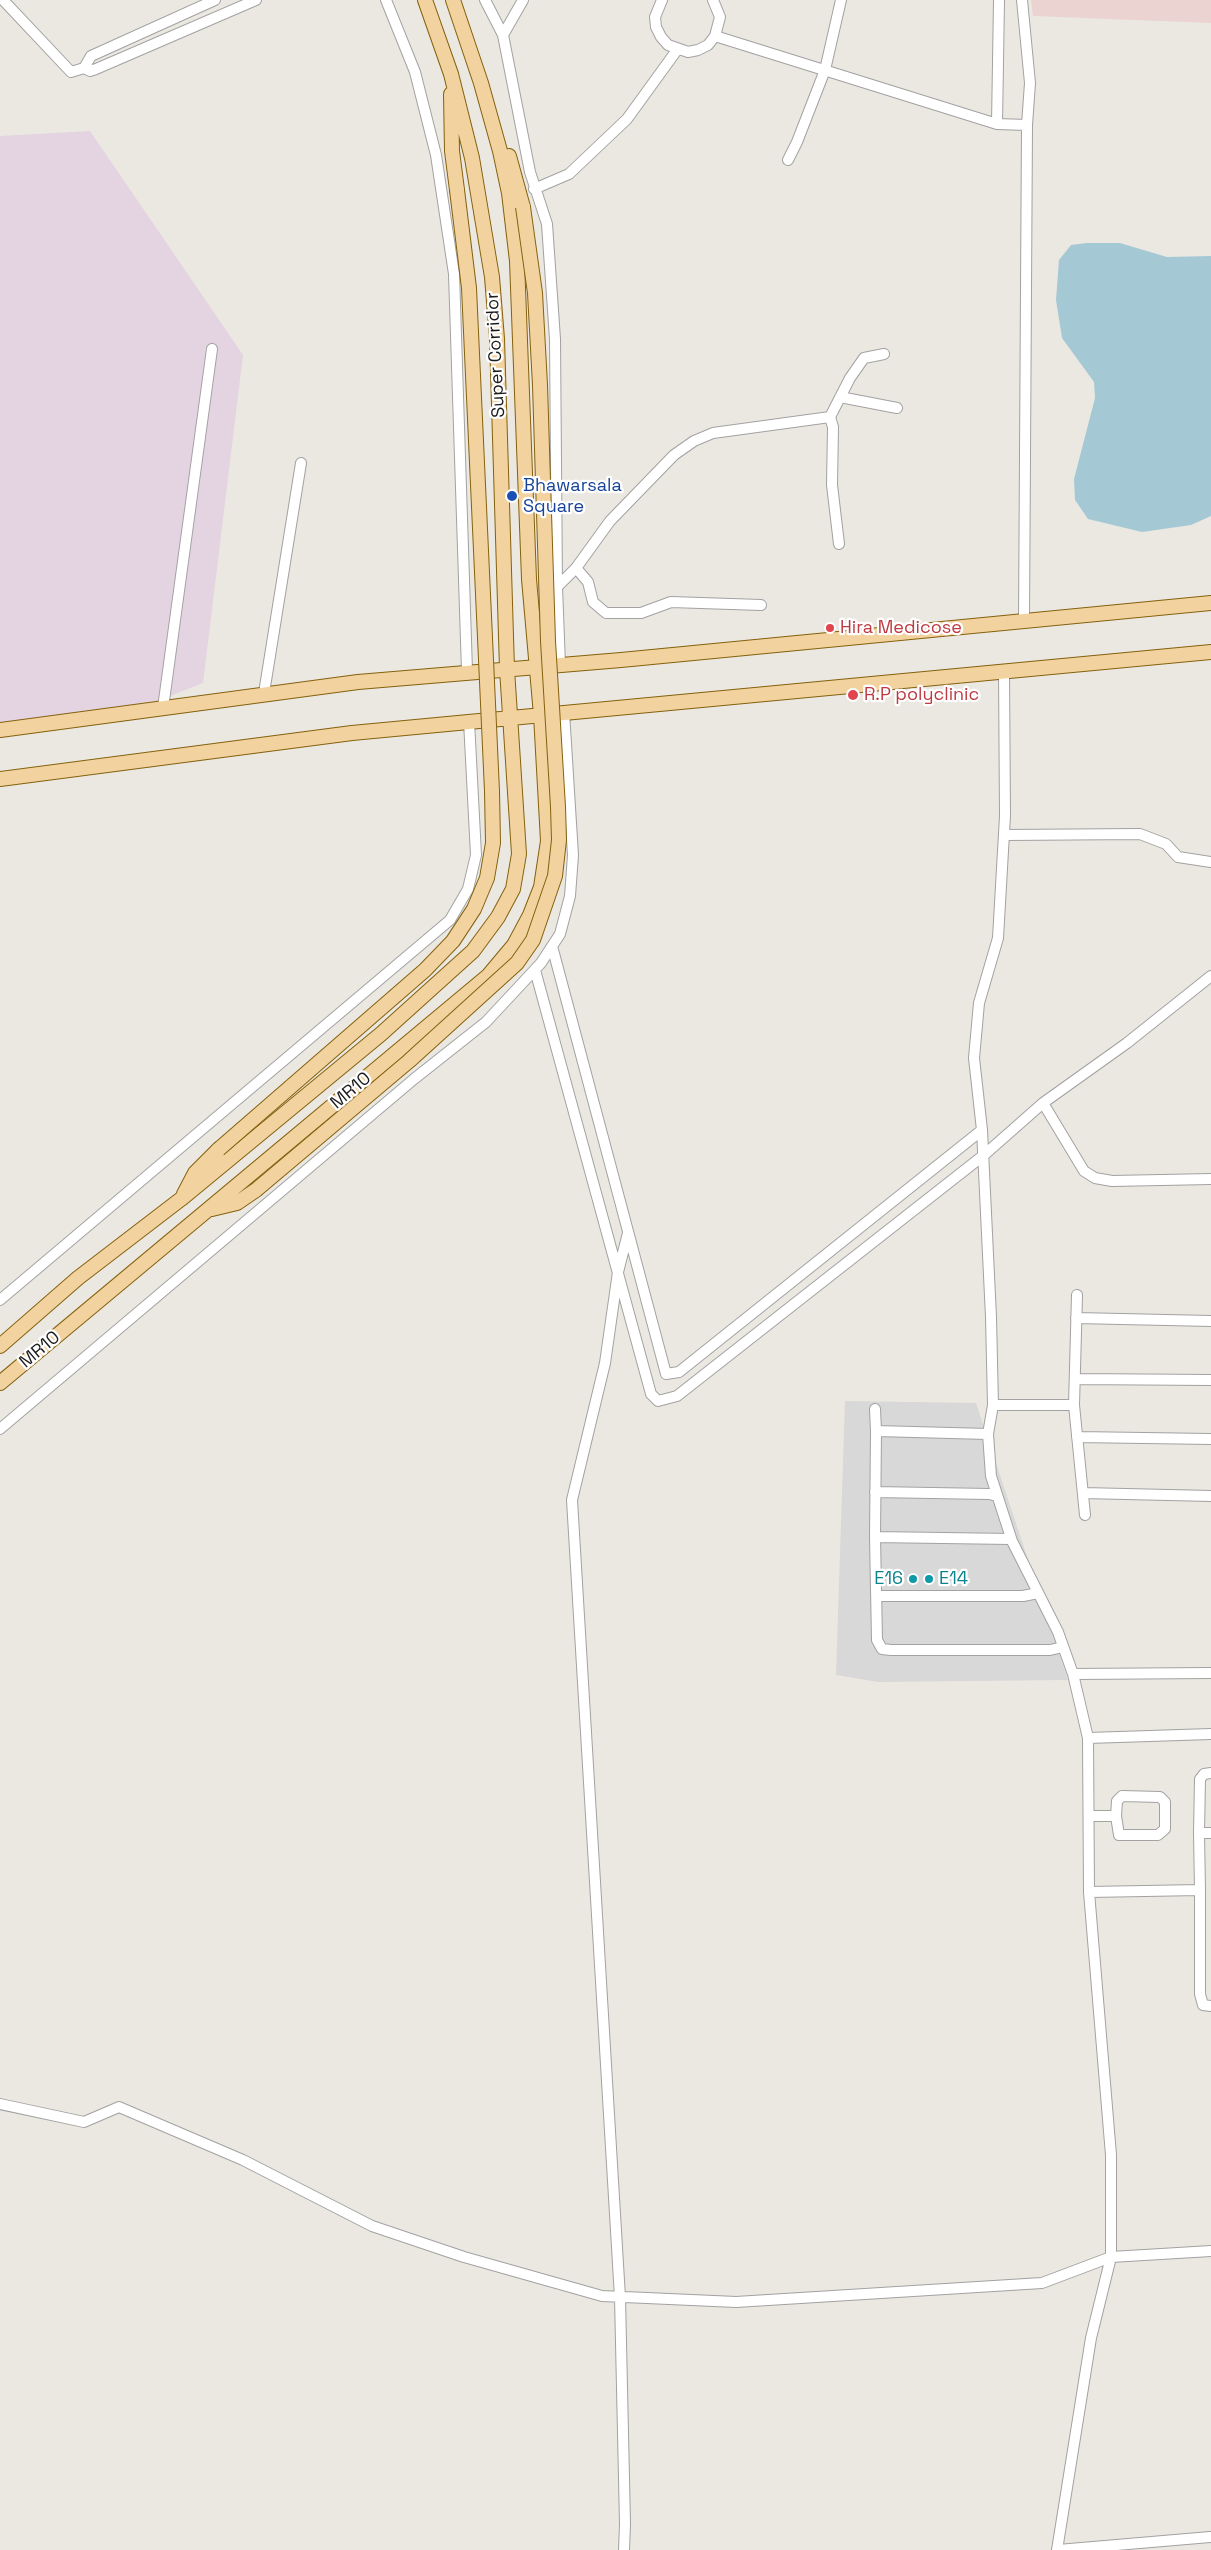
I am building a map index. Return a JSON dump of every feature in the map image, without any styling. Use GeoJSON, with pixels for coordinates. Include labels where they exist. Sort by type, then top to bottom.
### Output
{"type":"FeatureCollection","features":[{"type":"Feature","properties":{"kind":"main road","name":"Super Corridor"},"geometry":{"type":"LineString","coordinates":[[425,0],[451,74],[472,158],[492,277],[497,339],[510,718]]}},
{"type":"Feature","properties":{"kind":"main road","name":"Super Corridor"},"geometry":{"type":"LineString","coordinates":[[453,0],[481,83],[509,193],[521,319],[529,580],[541,715]]}},
{"type":"Feature","properties":{"kind":"main road"},"geometry":{"type":"LineString","coordinates":[[181,1200],[195,1173],[220,1149],[425,970],[458,933],[474,909],[487,878],[493,843],[492,791],[469,288],[452,151],[451,74]]}},
{"type":"Feature","properties":{"kind":"main road"},"geometry":{"type":"LineString","coordinates":[[208,1210],[237,1203],[256,1190],[410,1061],[517,963],[532,940],[555,876],[559,840],[558,807],[548,641],[540,385],[535,293],[523,207],[503,138],[481,83]]}},
{"type":"Feature","properties":{"kind":"main road"},"geometry":{"type":"LineString","coordinates":[[0,730],[264,693],[467,671],[560,665],[1211,603]]}},
{"type":"Feature","properties":{"kind":"main road"},"geometry":{"type":"LineString","coordinates":[[0,779],[352,733],[1211,652]]}},
{"type":"Feature","properties":{"kind":"main road","name":"MR10"},"geometry":{"type":"LineString","coordinates":[[0,1383],[488,976],[514,945],[530,916],[541,887],[548,841],[541,715]]}},
{"type":"Feature","properties":{"kind":"main road","name":"MR10"},"geometry":{"type":"LineString","coordinates":[[0,1346],[78,1278],[181,1200],[381,1034],[474,951],[498,917],[513,889],[518,854],[510,718]]}},
{"type":"Feature","properties":{"kind":"street"},"geometry":{"type":"LineString","coordinates":[[3,0],[66,69],[71,72],[84,68],[91,56],[215,0]]}},
{"type":"Feature","properties":{"kind":"street"},"geometry":{"type":"LineString","coordinates":[[84,68],[90,71],[96,69],[256,0]]}},
{"type":"Feature","properties":{"kind":"street"},"geometry":{"type":"LineString","coordinates":[[386,0],[415,72],[433,146],[454,274],[467,671]]}},
{"type":"Feature","properties":{"kind":"street"},"geometry":{"type":"LineString","coordinates":[[485,0],[503,35],[534,189],[547,224],[555,339],[557,587],[560,665]]}},
{"type":"Feature","properties":{"kind":"street"},"geometry":{"type":"LineString","coordinates":[[503,35],[523,0]]}},
{"type":"Feature","properties":{"kind":"street"},"geometry":{"type":"LineString","coordinates":[[662,0],[656,16],[656,27],[668,45],[677,50],[688,52],[708,45],[715,36],[720,17],[713,0]]}},
{"type":"Feature","properties":{"kind":"street"},"geometry":{"type":"LineString","coordinates":[[788,160],[825,70],[841,0]]}},
{"type":"Feature","properties":{"kind":"street"},"geometry":{"type":"LineString","coordinates":[[997,124],[999,0]]}},
{"type":"Feature","properties":{"kind":"street"},"geometry":{"type":"LineString","coordinates":[[1022,0],[1030,83],[1027,125],[1024,620]]}},
{"type":"Feature","properties":{"kind":"street"},"geometry":{"type":"LineString","coordinates":[[715,36],[997,124],[1027,125]]}},
{"type":"Feature","properties":{"kind":"street"},"geometry":{"type":"LineString","coordinates":[[534,189],[569,174],[627,119],[677,50]]}},
{"type":"Feature","properties":{"kind":"street"},"geometry":{"type":"LineString","coordinates":[[163,708],[212,349]]}},
{"type":"Feature","properties":{"kind":"street"},"geometry":{"type":"LineString","coordinates":[[839,544],[832,485],[832,427],[830,417],[864,358],[884,354]]}},
{"type":"Feature","properties":{"kind":"street"},"geometry":{"type":"LineString","coordinates":[[840,397],[897,408]]}},
{"type":"Feature","properties":{"kind":"street"},"geometry":{"type":"LineString","coordinates":[[557,587],[576,568],[610,521],[674,455],[694,441],[730,429],[830,417]]}},
{"type":"Feature","properties":{"kind":"street"},"geometry":{"type":"LineString","coordinates":[[264,693],[301,464]]}},
{"type":"Feature","properties":{"kind":"street"},"geometry":{"type":"LineString","coordinates":[[576,568],[588,582],[593,602],[606,613],[641,613],[670,602],[761,605]]}},
{"type":"Feature","properties":{"kind":"street"},"geometry":{"type":"LineString","coordinates":[[1004,672],[1005,835],[998,938],[979,1003],[974,1058],[984,1155],[993,1405],[988,1434],[991,1476],[1011,1539],[1063,1647],[1073,1674],[1088,1738],[1089,1892],[1111,2155],[1111,2257],[1091,2338],[1058,2550],[1210,2536]]}},
{"type":"Feature","properties":{"kind":"street"},"geometry":{"type":"LineString","coordinates":[[0,1428],[346,1135],[486,1022],[535,970],[560,934],[570,896],[573,855],[564,712]]}},
{"type":"Feature","properties":{"kind":"street"},"geometry":{"type":"LineString","coordinates":[[0,1300],[450,920],[468,889],[476,854],[469,721]]}},
{"type":"Feature","properties":{"kind":"street"},"geometry":{"type":"LineString","coordinates":[[1005,835],[1104,832],[1140,834],[1166,844],[1178,857],[1211,862]]}},
{"type":"Feature","properties":{"kind":"street"},"geometry":{"type":"LineString","coordinates":[[552,946],[666,1374],[679,1372],[982,1130]]}},
{"type":"Feature","properties":{"kind":"street"},"geometry":{"type":"LineString","coordinates":[[535,970],[651,1394],[658,1401],[677,1396],[984,1155],[1043,1103],[1127,1043],[1211,976]]}},
{"type":"Feature","properties":{"kind":"street"},"geometry":{"type":"LineString","coordinates":[[1043,1103],[1084,1172],[1095,1178],[1112,1181],[1211,1179]]}},
{"type":"Feature","properties":{"kind":"street"},"geometry":{"type":"LineString","coordinates":[[624,2550],[620,2297],[572,1500],[605,1363],[618,1272],[628,1233]]}},
{"type":"Feature","properties":{"kind":"street"},"geometry":{"type":"LineString","coordinates":[[1077,1295],[1074,1405],[1085,1515]]}},
{"type":"Feature","properties":{"kind":"street"},"geometry":{"type":"LineString","coordinates":[[1076,1318],[1211,1321]]}},
{"type":"Feature","properties":{"kind":"street"},"geometry":{"type":"LineString","coordinates":[[1075,1378],[1211,1380]]}},
{"type":"Feature","properties":{"kind":"street"},"geometry":{"type":"LineString","coordinates":[[993,1405],[1074,1405]]}},
{"type":"Feature","properties":{"kind":"street"},"geometry":{"type":"LineString","coordinates":[[875,1409],[877,1640],[882,1649],[1050,1650],[1063,1647]]}},
{"type":"Feature","properties":{"kind":"street"},"geometry":{"type":"LineString","coordinates":[[876,1431],[988,1434]]}},
{"type":"Feature","properties":{"kind":"street"},"geometry":{"type":"LineString","coordinates":[[1077,1437],[1211,1439]]}},
{"type":"Feature","properties":{"kind":"street"},"geometry":{"type":"LineString","coordinates":[[875,1492],[989,1494],[997,1496]]}},
{"type":"Feature","properties":{"kind":"street"},"geometry":{"type":"LineString","coordinates":[[1083,1493],[1211,1496]]}},
{"type":"Feature","properties":{"kind":"street"},"geometry":{"type":"LineString","coordinates":[[875,1537],[1011,1539]]}},
{"type":"Feature","properties":{"kind":"street"},"geometry":{"type":"LineString","coordinates":[[876,1596],[1023,1596],[1038,1593]]}},
{"type":"Feature","properties":{"kind":"street"},"geometry":{"type":"LineString","coordinates":[[1073,1674],[1211,1672]]}},
{"type":"Feature","properties":{"kind":"street"},"geometry":{"type":"LineString","coordinates":[[1088,1738],[1211,1734]]}},
{"type":"Feature","properties":{"kind":"street"},"geometry":{"type":"LineString","coordinates":[[1211,1772],[1204,1774],[1200,1779],[1199,1833],[1200,1994],[1203,2005],[1211,2006]]}},
{"type":"Feature","properties":{"kind":"street"},"geometry":{"type":"LineString","coordinates":[[1122,1796],[1160,1796],[1166,1802],[1165,1829],[1158,1835],[1119,1835],[1116,1816],[1117,1801],[1122,1796]]}},
{"type":"Feature","properties":{"kind":"street"},"geometry":{"type":"LineString","coordinates":[[1090,1816],[1116,1816]]}},
{"type":"Feature","properties":{"kind":"street"},"geometry":{"type":"LineString","coordinates":[[1199,1833],[1211,1833]]}},
{"type":"Feature","properties":{"kind":"street"},"geometry":{"type":"LineString","coordinates":[[1089,1892],[1200,1890]]}},
{"type":"Feature","properties":{"kind":"street"},"geometry":{"type":"LineString","coordinates":[[0,2104],[84,2122],[119,2108],[243,2160],[372,2226],[464,2256],[602,2296],[736,2302],[1042,2283],[1111,2257],[1211,2251]]}},
{"type":"Feature","properties":{"kind":"shaded area"},"geometry":{"type":"Polygon","coordinates":[[[1031,0],[1211,0],[1211,23],[1033,16],[1031,0]]]}},
{"type":"Feature","properties":{"kind":"shaded area"},"geometry":{"type":"Polygon","coordinates":[[[90,131],[243,355],[203,683],[140,708],[0,725],[0,136],[90,131]]]}},
{"type":"Feature","properties":{"kind":"shaded area"},"geometry":{"type":"Polygon","coordinates":[[[845,1401],[976,1403],[1068,1680],[878,1682],[836,1675],[845,1401]]]}},
{"type":"Feature","properties":{"kind":"water"},"geometry":{"type":"Polygon","coordinates":[[[1120,243],[1167,257],[1211,256],[1211,516],[1191,525],[1142,532],[1088,519],[1075,500],[1074,479],[1095,398],[1094,382],[1062,338],[1056,300],[1059,260],[1071,245],[1120,243]]]}},
{"type":"Feature","properties":{"kind":"place","name":"Bhawarsala Square"},"geometry":{"type":"Point","coordinates":[512,496]}},
{"type":"Feature","properties":{"kind":"place","name":"Hira Medicose"},"geometry":{"type":"Point","coordinates":[830,628]}},
{"type":"Feature","properties":{"kind":"place","name":"R.P polyclinic"},"geometry":{"type":"Point","coordinates":[853,695]}},
{"type":"Feature","properties":{"kind":"place","name":"E16"},"geometry":{"type":"Point","coordinates":[913,1579]}},
{"type":"Feature","properties":{"kind":"place","name":"E14"},"geometry":{"type":"Point","coordinates":[929,1579]}}]}
